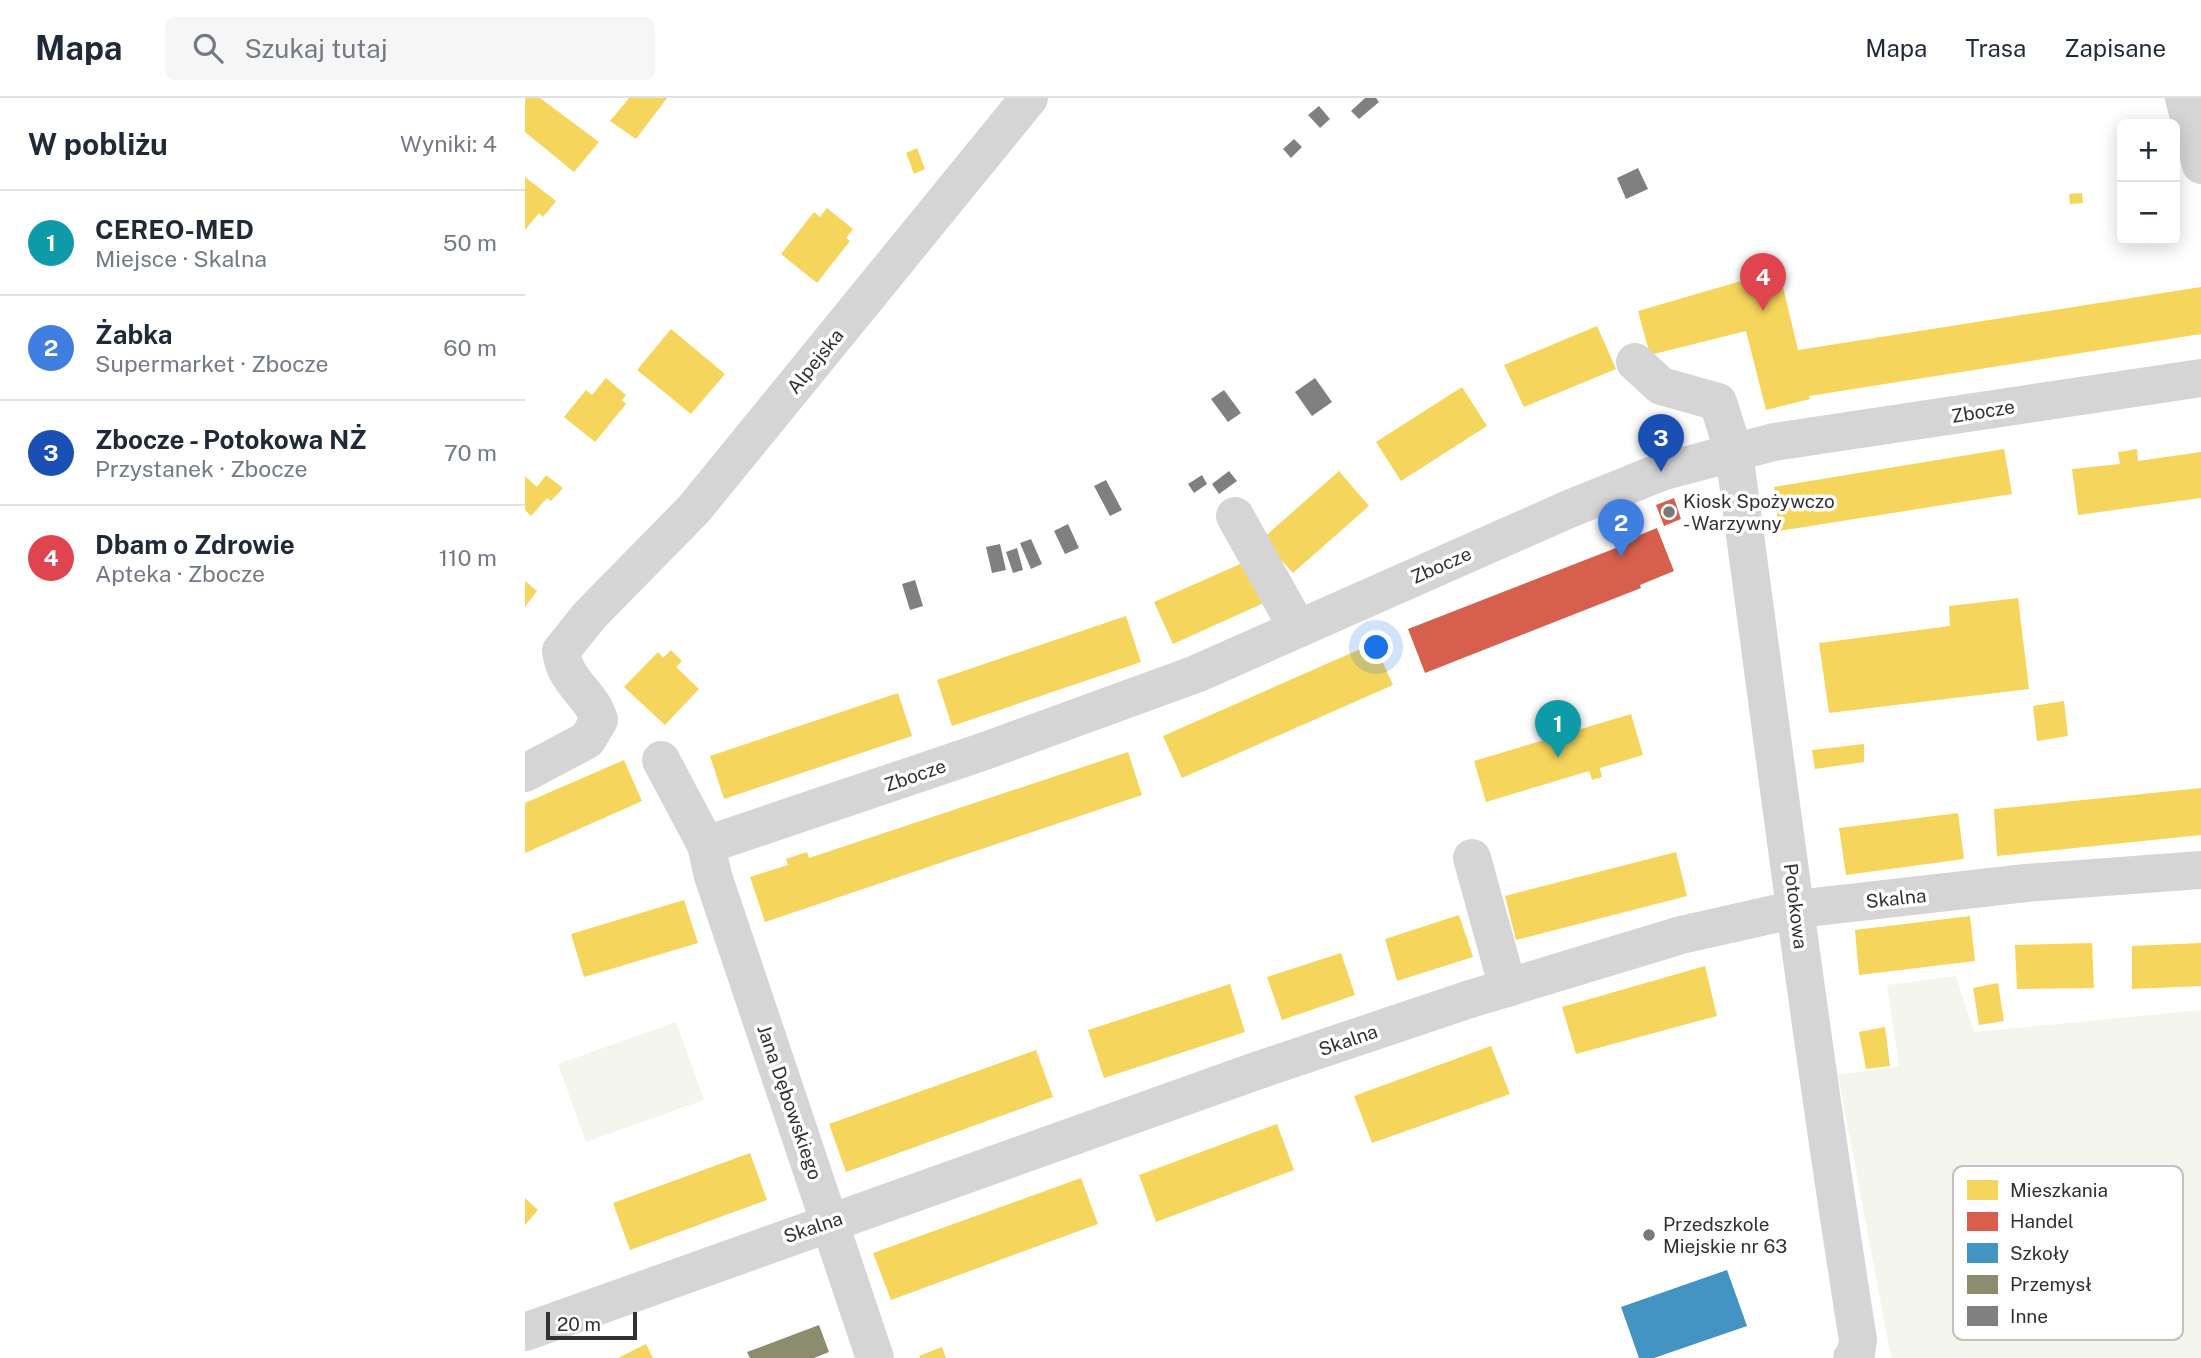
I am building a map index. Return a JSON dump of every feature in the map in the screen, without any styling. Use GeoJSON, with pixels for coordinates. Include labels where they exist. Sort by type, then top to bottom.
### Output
{"type":"FeatureCollection","features":[{"type":"Feature","properties":{"kind":"street","name":"Alpejska"},"geometry":{"type":"LineString","coordinates":[[525,773],[587,740],[599,720],[595,708],[570,680],[563,665],[561,651],[590,615],[694,509],[1029,98]]}},
{"type":"Feature","properties":{"kind":"street"},"geometry":{"type":"LineString","coordinates":[[2184,98],[2201,165]]}},
{"type":"Feature","properties":{"kind":"street","name":"Potokowa"},"geometry":{"type":"LineString","coordinates":[[1635,362],[1661,386],[1718,402],[1734,453],[1797,909],[1820,1101],[1858,1340],[1856,1354],[1852,1358]]}},
{"type":"Feature","properties":{"kind":"street","name":"Zbocze"},"geometry":{"type":"LineString","coordinates":[[706,845],[1051,728],[1196,674],[1569,509],[1661,472],[1774,442],[2201,378]]}},
{"type":"Feature","properties":{"kind":"street"},"geometry":{"type":"LineString","coordinates":[[1235,516],[1298,629]]}},
{"type":"Feature","properties":{"kind":"street","name":"Jana Dębowskiego"},"geometry":{"type":"LineString","coordinates":[[661,760],[706,845],[713,876],[876,1358]]}},
{"type":"Feature","properties":{"kind":"street"},"geometry":{"type":"LineString","coordinates":[[1472,858],[1508,988]]}},
{"type":"Feature","properties":{"kind":"street","name":"Skalna"},"geometry":{"type":"LineString","coordinates":[[525,1332],[830,1221],[1269,1067],[1508,988],[1681,935],[1797,909],[2026,883],[2201,870]]}},
{"type":"Feature","properties":{"kind":"shaded area"},"geometry":{"type":"Polygon","coordinates":[[[1956,976],[1974,1032],[2201,1010],[2201,1358],[1891,1358],[1838,1075],[1899,1066],[1887,985],[1956,976]]]}},
{"type":"Feature","properties":{"kind":"shaded area"},"geometry":{"type":"Polygon","coordinates":[[[676,1022],[704,1100],[586,1142],[558,1064],[676,1022]]]}},
{"type":"Feature","properties":{"kind":"building: Mieszkania"},"geometry":{"type":"Polygon","coordinates":[[[525,98],[540,98],[599,142],[574,172],[525,132],[525,98]]]}},
{"type":"Feature","properties":{"kind":"building: Mieszkania"},"geometry":{"type":"Polygon","coordinates":[[[629,98],[667,98],[636,139],[610,121],[629,98]]]}},
{"type":"Feature","properties":{"kind":"building: Mieszkania"},"geometry":{"type":"Polygon","coordinates":[[[917,148],[925,169],[914,174],[906,153],[917,148]]]}},
{"type":"Feature","properties":{"kind":"building: Mieszkania"},"geometry":{"type":"Polygon","coordinates":[[[525,177],[556,201],[543,217],[539,213],[525,230],[525,177]]]}},
{"type":"Feature","properties":{"kind":"building: Mieszkania"},"geometry":{"type":"Polygon","coordinates":[[[2082,193],[2083,203],[2070,204],[2069,194],[2082,193]]]}},
{"type":"Feature","properties":{"kind":"building: Mieszkania"},"geometry":{"type":"Polygon","coordinates":[[[827,208],[853,229],[846,238],[850,241],[817,283],[781,254],[814,212],[820,217],[827,208]]]}},
{"type":"Feature","properties":{"kind":"building: Mieszkania"},"geometry":{"type":"Polygon","coordinates":[[[1779,270],[1798,350],[2201,287],[2201,334],[1809,396],[1810,399],[1766,410],[1746,331],[1650,355],[1638,311],[1779,270]]]}},
{"type":"Feature","properties":{"kind":"building: Mieszkania"},"geometry":{"type":"Polygon","coordinates":[[[1597,326],[1616,369],[1524,407],[1504,365],[1597,326]]]}},
{"type":"Feature","properties":{"kind":"building: Mieszkania"},"geometry":{"type":"Polygon","coordinates":[[[671,329],[725,374],[691,414],[637,370],[671,329]]]}},
{"type":"Feature","properties":{"kind":"building: Mieszkania"},"geometry":{"type":"Polygon","coordinates":[[[606,378],[626,395],[622,400],[626,404],[595,442],[564,417],[586,390],[592,395],[606,378]]]}},
{"type":"Feature","properties":{"kind":"building: Mieszkania"},"geometry":{"type":"Polygon","coordinates":[[[1462,387],[1487,426],[1401,481],[1376,442],[1462,387]]]}},
{"type":"Feature","properties":{"kind":"building: Mieszkania"},"geometry":{"type":"Polygon","coordinates":[[[2004,449],[2012,494],[1779,531],[1774,487],[2004,449]]]}},
{"type":"Feature","properties":{"kind":"building: Mieszkania"},"geometry":{"type":"Polygon","coordinates":[[[2137,449],[2138,461],[2201,452],[2201,498],[2078,515],[2072,469],[2120,464],[2118,452],[2137,449]]]}},
{"type":"Feature","properties":{"kind":"building: Mieszkania"},"geometry":{"type":"Polygon","coordinates":[[[1339,471],[1369,506],[1293,573],[1262,539],[1339,471]]]}},
{"type":"Feature","properties":{"kind":"building: Mieszkania"},"geometry":{"type":"Polygon","coordinates":[[[546,475],[563,488],[551,501],[547,498],[531,516],[525,510],[525,476],[537,487],[546,475]]]}},
{"type":"Feature","properties":{"kind":"building: Mieszkania"},"geometry":{"type":"Polygon","coordinates":[[[1247,561],[1266,602],[1173,644],[1154,602],[1247,561]]]}},
{"type":"Feature","properties":{"kind":"building: Mieszkania"},"geometry":{"type":"Polygon","coordinates":[[[525,581],[537,591],[525,607],[525,581]]]}},
{"type":"Feature","properties":{"kind":"building: Mieszkania"},"geometry":{"type":"Polygon","coordinates":[[[2018,598],[2029,689],[1829,713],[1819,643],[1950,626],[1949,606],[2018,598]]]}},
{"type":"Feature","properties":{"kind":"building: Mieszkania"},"geometry":{"type":"Polygon","coordinates":[[[1126,616],[1141,662],[952,726],[937,680],[1126,616]]]}},
{"type":"Feature","properties":{"kind":"building: Mieszkania"},"geometry":{"type":"Polygon","coordinates":[[[1374,643],[1393,685],[1182,778],[1163,736],[1374,643]]]}},
{"type":"Feature","properties":{"kind":"building: Mieszkania"},"geometry":{"type":"Polygon","coordinates":[[[671,650],[682,661],[676,667],[699,689],[665,725],[624,687],[658,652],[663,658],[671,650]]]}},
{"type":"Feature","properties":{"kind":"building: Mieszkania"},"geometry":{"type":"Polygon","coordinates":[[[898,693],[912,736],[724,799],[710,756],[898,693]]]}},
{"type":"Feature","properties":{"kind":"building: Mieszkania"},"geometry":{"type":"Polygon","coordinates":[[[2064,701],[2068,736],[2037,741],[2033,706],[2064,701]]]}},
{"type":"Feature","properties":{"kind":"building: Mieszkania"},"geometry":{"type":"Polygon","coordinates":[[[1631,714],[1643,755],[1600,768],[1602,777],[1592,780],[1589,771],[1486,802],[1474,761],[1631,714]]]}},
{"type":"Feature","properties":{"kind":"building: Mieszkania"},"geometry":{"type":"Polygon","coordinates":[[[1864,744],[1864,762],[1815,769],[1812,750],[1864,744]]]}},
{"type":"Feature","properties":{"kind":"building: Mieszkania"},"geometry":{"type":"Polygon","coordinates":[[[1128,752],[1142,795],[765,922],[750,877],[788,865],[786,859],[807,852],[809,858],[1128,752]]]}},
{"type":"Feature","properties":{"kind":"building: Mieszkania"},"geometry":{"type":"Polygon","coordinates":[[[624,760],[642,801],[525,853],[525,803],[624,760]]]}},
{"type":"Feature","properties":{"kind":"building: Mieszkania"},"geometry":{"type":"Polygon","coordinates":[[[2201,788],[2201,835],[1997,856],[1994,809],[2201,788]]]}},
{"type":"Feature","properties":{"kind":"building: Mieszkania"},"geometry":{"type":"Polygon","coordinates":[[[1958,813],[1964,859],[1846,875],[1839,828],[1958,813]]]}},
{"type":"Feature","properties":{"kind":"building: Mieszkania"},"geometry":{"type":"Polygon","coordinates":[[[1676,852],[1687,896],[1516,940],[1505,896],[1676,852]]]}},
{"type":"Feature","properties":{"kind":"building: Mieszkania"},"geometry":{"type":"Polygon","coordinates":[[[684,900],[698,943],[584,977],[571,934],[684,900]]]}},
{"type":"Feature","properties":{"kind":"building: Mieszkania"},"geometry":{"type":"Polygon","coordinates":[[[1459,915],[1473,957],[1397,981],[1385,939],[1459,915]]]}},
{"type":"Feature","properties":{"kind":"building: Mieszkania"},"geometry":{"type":"Polygon","coordinates":[[[1970,916],[1975,961],[1859,975],[1855,930],[1970,916]]]}},
{"type":"Feature","properties":{"kind":"building: Mieszkania"},"geometry":{"type":"Polygon","coordinates":[[[2092,943],[2094,988],[2017,989],[2015,945],[2092,943]]]}},
{"type":"Feature","properties":{"kind":"building: Mieszkania"},"geometry":{"type":"Polygon","coordinates":[[[2201,943],[2201,986],[2132,989],[2132,946],[2201,943]]]}},
{"type":"Feature","properties":{"kind":"building: Mieszkania"},"geometry":{"type":"Polygon","coordinates":[[[1341,953],[1355,995],[1282,1020],[1267,977],[1341,953]]]}},
{"type":"Feature","properties":{"kind":"building: Mieszkania"},"geometry":{"type":"Polygon","coordinates":[[[1705,966],[1717,1016],[1576,1054],[1562,1007],[1705,966]]]}},
{"type":"Feature","properties":{"kind":"building: Mieszkania"},"geometry":{"type":"Polygon","coordinates":[[[1998,983],[2004,1021],[1979,1025],[1973,988],[1998,983]]]}},
{"type":"Feature","properties":{"kind":"building: Mieszkania"},"geometry":{"type":"Polygon","coordinates":[[[1230,984],[1245,1032],[1104,1078],[1088,1030],[1230,984]]]}},
{"type":"Feature","properties":{"kind":"building: Mieszkania"},"geometry":{"type":"Polygon","coordinates":[[[1885,1027],[1890,1066],[1866,1069],[1859,1032],[1885,1027]]]}},
{"type":"Feature","properties":{"kind":"building: Mieszkania"},"geometry":{"type":"Polygon","coordinates":[[[1491,1046],[1510,1094],[1372,1143],[1354,1096],[1491,1046]]]}},
{"type":"Feature","properties":{"kind":"building: Mieszkania"},"geometry":{"type":"Polygon","coordinates":[[[1036,1050],[1053,1097],[846,1172],[829,1124],[1036,1050]]]}},
{"type":"Feature","properties":{"kind":"building: Mieszkania"},"geometry":{"type":"Polygon","coordinates":[[[1277,1124],[1294,1170],[1156,1222],[1139,1175],[1277,1124]]]}},
{"type":"Feature","properties":{"kind":"building: Mieszkania"},"geometry":{"type":"Polygon","coordinates":[[[750,1153],[767,1200],[630,1250],[613,1203],[750,1153]]]}},
{"type":"Feature","properties":{"kind":"building: Mieszkania"},"geometry":{"type":"Polygon","coordinates":[[[1081,1178],[1098,1224],[891,1300],[873,1253],[1081,1178]]]}},
{"type":"Feature","properties":{"kind":"building: Mieszkania"},"geometry":{"type":"Polygon","coordinates":[[[525,1198],[538,1210],[525,1225],[525,1198]]]}},
{"type":"Feature","properties":{"kind":"building: Mieszkania"},"geometry":{"type":"Polygon","coordinates":[[[646,1344],[653,1358],[618,1358],[646,1344]]]}},
{"type":"Feature","properties":{"kind":"building: Mieszkania"},"geometry":{"type":"Polygon","coordinates":[[[942,1347],[946,1358],[919,1356],[942,1347]]]}},
{"type":"Feature","properties":{"kind":"building: Handel","name":"Kiosk Spożywczo - Warzywny"},"geometry":{"type":"Polygon","coordinates":[[[1674,498],[1681,519],[1664,526],[1656,505],[1674,498]]]}},
{"type":"Feature","properties":{"kind":"building: Handel"},"geometry":{"type":"Polygon","coordinates":[[[1657,528],[1674,571],[1640,585],[1641,588],[1425,673],[1408,629],[1621,546],[1620,543],[1657,528]]]}},
{"type":"Feature","properties":{"kind":"building: Szkoły"},"geometry":{"type":"Polygon","coordinates":[[[1727,1270],[1747,1326],[1654,1358],[1639,1358],[1621,1307],[1727,1270]]]}},
{"type":"Feature","properties":{"kind":"building: Przemysł"},"geometry":{"type":"Polygon","coordinates":[[[819,1325],[829,1352],[814,1358],[750,1358],[747,1352],[819,1325]]]}},
{"type":"Feature","properties":{"kind":"building: Inne"},"geometry":{"type":"Polygon","coordinates":[[[1365,98],[1376,98],[1379,102],[1359,119],[1351,111],[1365,98]]]}},
{"type":"Feature","properties":{"kind":"building: Inne"},"geometry":{"type":"Polygon","coordinates":[[[1319,106],[1330,119],[1320,128],[1308,115],[1319,106]]]}},
{"type":"Feature","properties":{"kind":"building: Inne"},"geometry":{"type":"Polygon","coordinates":[[[1294,139],[1302,147],[1291,158],[1283,149],[1294,139]]]}},
{"type":"Feature","properties":{"kind":"building: Inne"},"geometry":{"type":"Polygon","coordinates":[[[1638,168],[1648,189],[1626,199],[1617,178],[1638,168]]]}},
{"type":"Feature","properties":{"kind":"building: Inne"},"geometry":{"type":"Polygon","coordinates":[[[1315,378],[1332,402],[1312,416],[1295,392],[1315,378]]]}},
{"type":"Feature","properties":{"kind":"building: Inne"},"geometry":{"type":"Polygon","coordinates":[[[1224,390],[1241,413],[1228,422],[1211,399],[1224,390]]]}},
{"type":"Feature","properties":{"kind":"building: Inne"},"geometry":{"type":"Polygon","coordinates":[[[1229,471],[1237,481],[1219,494],[1212,484],[1229,471]]]}},
{"type":"Feature","properties":{"kind":"building: Inne"},"geometry":{"type":"Polygon","coordinates":[[[1202,475],[1207,484],[1194,493],[1188,484],[1202,475]]]}},
{"type":"Feature","properties":{"kind":"building: Inne"},"geometry":{"type":"Polygon","coordinates":[[[1106,480],[1122,510],[1110,516],[1094,486],[1106,480]]]}},
{"type":"Feature","properties":{"kind":"building: Inne"},"geometry":{"type":"Polygon","coordinates":[[[1068,524],[1079,548],[1065,554],[1054,531],[1068,524]]]}},
{"type":"Feature","properties":{"kind":"building: Inne"},"geometry":{"type":"Polygon","coordinates":[[[1031,539],[1042,564],[1031,569],[1020,543],[1031,539]]]}},
{"type":"Feature","properties":{"kind":"building: Inne"},"geometry":{"type":"Polygon","coordinates":[[[1000,544],[1006,570],[992,573],[986,547],[1000,544]]]}},
{"type":"Feature","properties":{"kind":"building: Inne"},"geometry":{"type":"Polygon","coordinates":[[[1017,548],[1023,570],[1013,573],[1006,552],[1017,548]]]}},
{"type":"Feature","properties":{"kind":"building: Inne"},"geometry":{"type":"Polygon","coordinates":[[[915,580],[923,606],[910,610],[902,584],[915,580]]]}},
{"type":"Feature","properties":{"kind":"place","name":"Dbam o Zdrowie"},"geometry":{"type":"Point","coordinates":[1763,311]}},
{"type":"Feature","properties":{"kind":"place","name":"Zbocze - Potokowa NŻ"},"geometry":{"type":"Point","coordinates":[1661,472]}},
{"type":"Feature","properties":{"kind":"place","name":"Kiosk Spożywczo - Warzywny"},"geometry":{"type":"Point","coordinates":[1669,512]}},
{"type":"Feature","properties":{"kind":"place","name":"Żabka"},"geometry":{"type":"Point","coordinates":[1621,557]}},
{"type":"Feature","properties":{"kind":"place","name":"CEREO-MED"},"geometry":{"type":"Point","coordinates":[1558,758]}},
{"type":"Feature","properties":{"kind":"place","name":"Przedszkole Miejskie nr 63"},"geometry":{"type":"Point","coordinates":[1649,1235]}}]}
